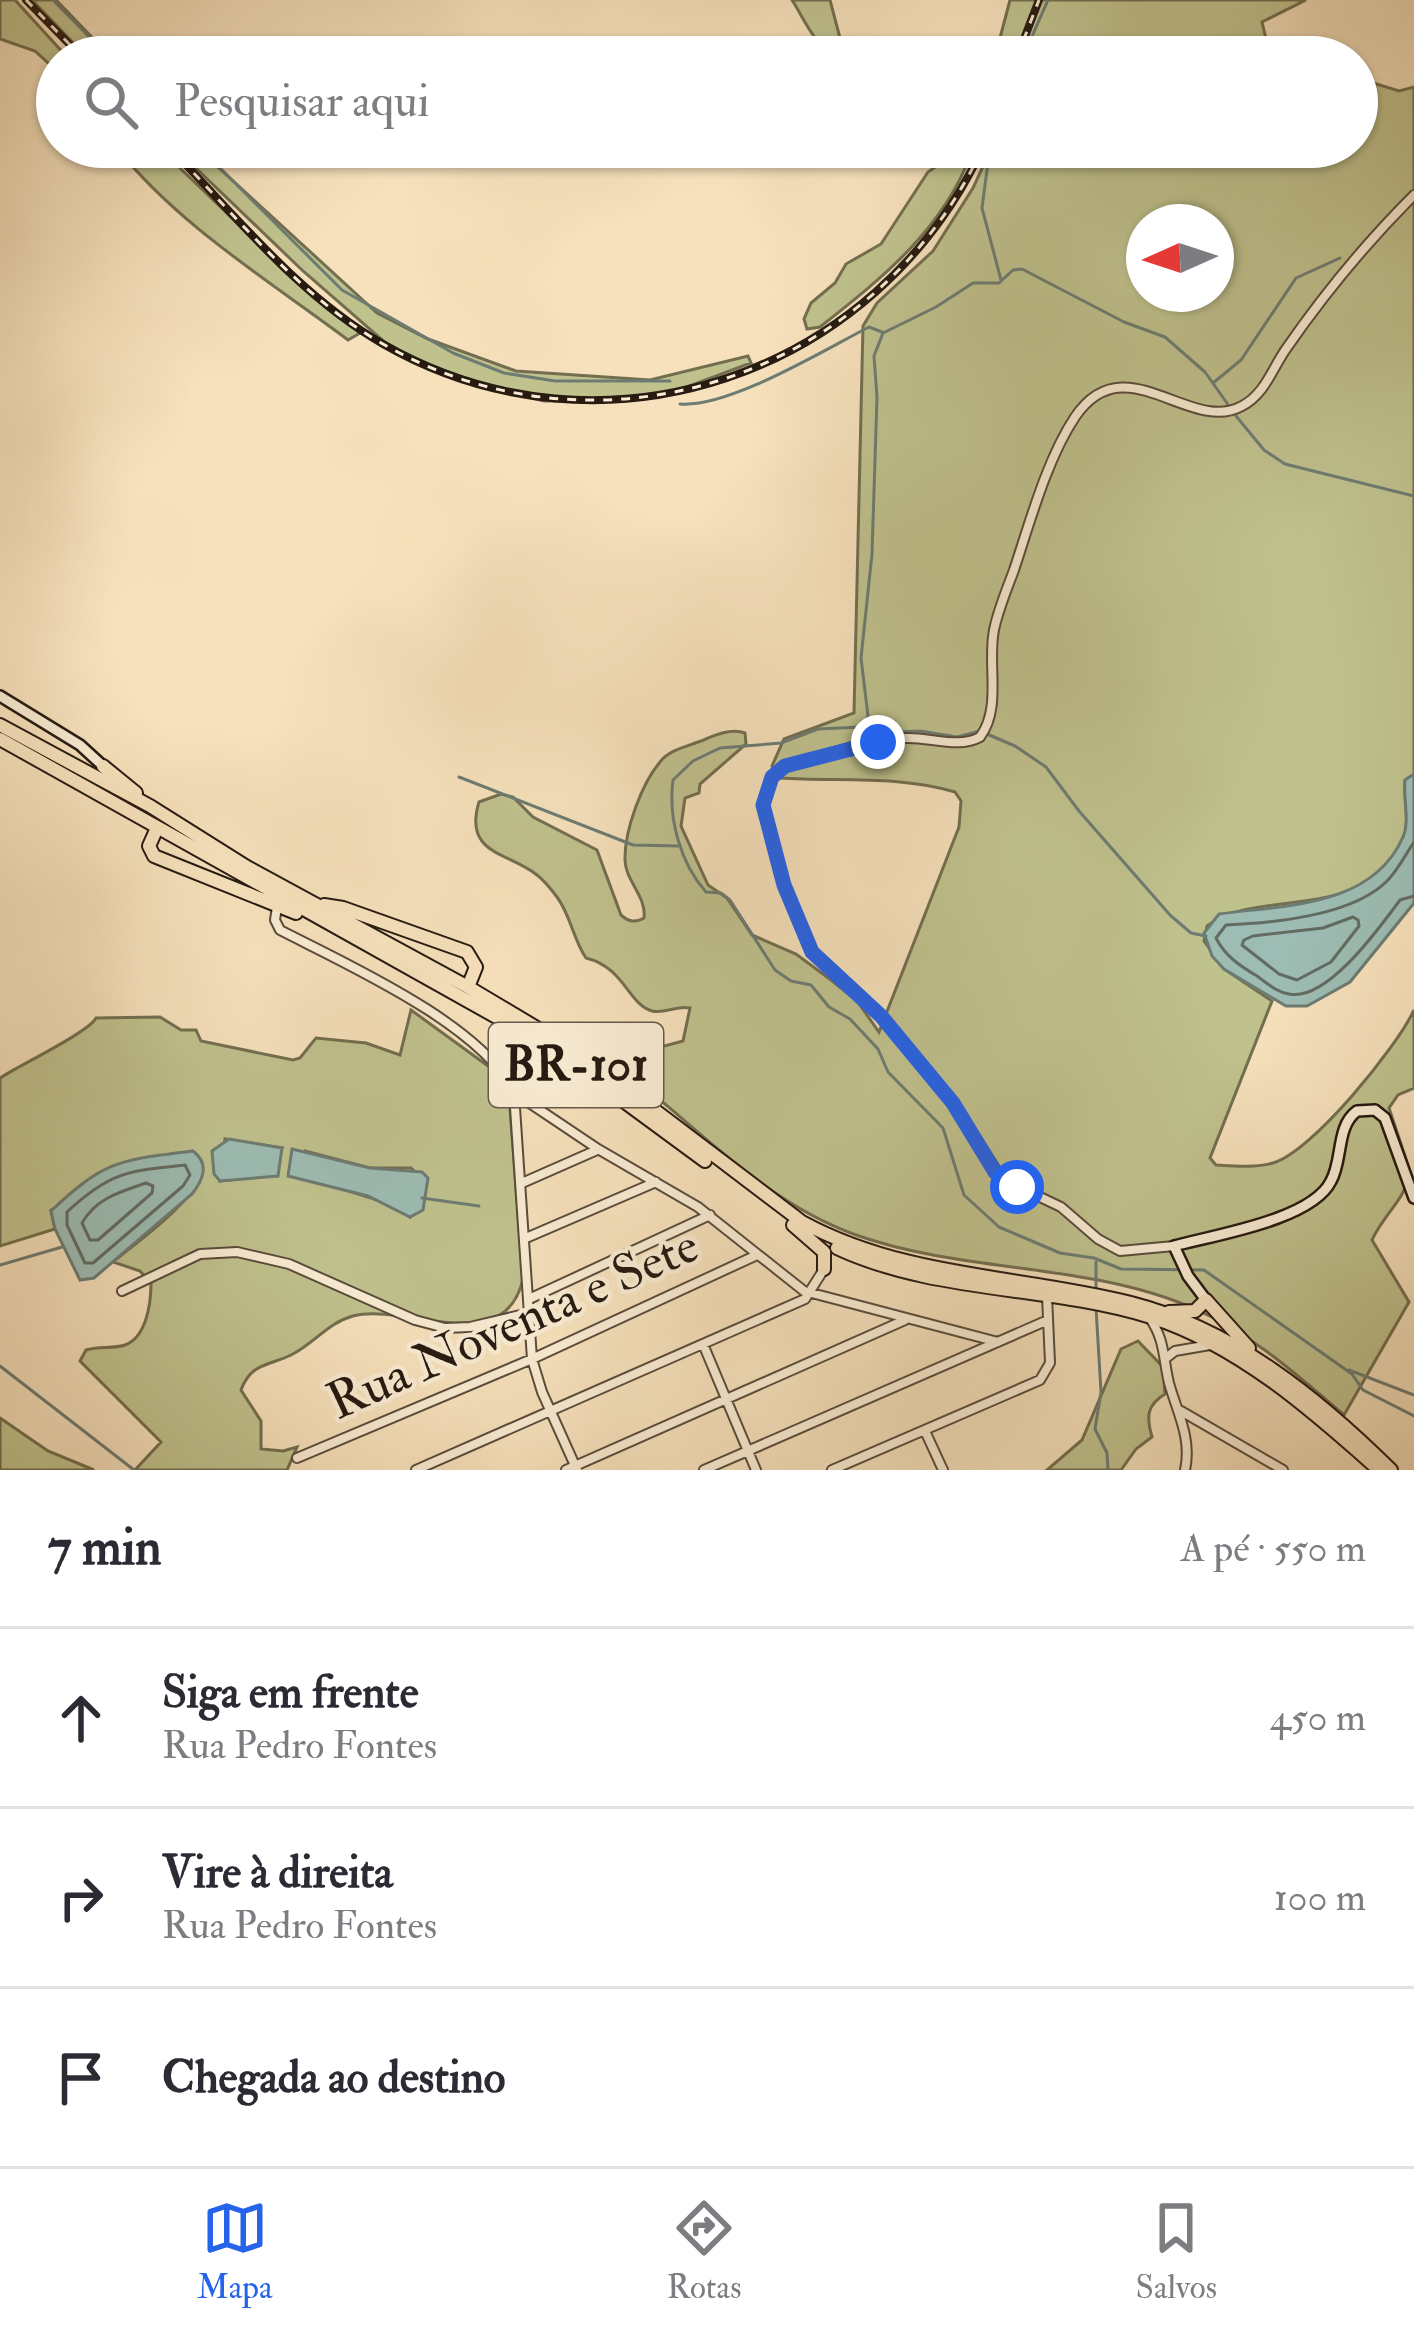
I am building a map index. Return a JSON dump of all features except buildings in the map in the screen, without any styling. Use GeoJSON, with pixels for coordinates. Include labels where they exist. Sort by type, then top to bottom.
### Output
{"type":"FeatureCollection","features":[{"type":"Feature","properties":{"kind":"highway","name":"BR-101"},"geometry":{"type":"LineString","coordinates":[[0,724],[103,773],[313,909],[550,1047],[793,1225],[871,1262],[925,1277],[1153,1314],[1213,1345],[1297,1400],[1379,1470]]}},
{"type":"Feature","properties":{"kind":"highway","name":"BR-101"},"geometry":{"type":"LineString","coordinates":[[0,739],[157,828],[468,986],[611,1076],[764,1197],[833,1239],[914,1266],[1107,1298],[1153,1314],[1258,1358],[1390,1470]]}},
{"type":"Feature","properties":{"kind":"highway"},"geometry":{"type":"LineString","coordinates":[[189,831],[157,828],[149,846],[154,856],[296,914],[343,908],[467,952],[476,967],[468,986],[449,992]]}},
{"type":"Feature","properties":{"kind":"highway"},"geometry":{"type":"LineString","coordinates":[[793,1225],[824,1252],[824,1270]]}},
{"type":"Feature","properties":{"kind":"highway"},"geometry":{"type":"LineString","coordinates":[[824,1270],[838,1260],[871,1262]]}},
{"type":"Feature","properties":{"kind":"highway"},"geometry":{"type":"LineString","coordinates":[[1153,1314],[1190,1312],[1206,1300],[1258,1358]]}},
{"type":"Feature","properties":{"kind":"street"},"geometry":{"type":"LineString","coordinates":[[1414,195],[1361,248],[1286,349],[1261,392],[1240,408],[1210,410],[1135,387],[1114,388],[1087,402],[1072,421],[1036,504],[996,622],[990,717],[984,732],[963,743],[931,738],[891,740],[785,766],[776,772],[763,805],[800,931],[820,963],[881,1016],[953,1103],[1002,1179],[1051,1201],[1120,1251],[1174,1246],[1286,1215],[1316,1200],[1330,1185],[1347,1121],[1357,1111],[1375,1110],[1385,1118],[1414,1198]]}},
{"type":"Feature","properties":{"kind":"street"},"geometry":{"type":"LineString","coordinates":[[0,696],[46,722],[103,773]]}},
{"type":"Feature","properties":{"kind":"street"},"geometry":{"type":"LineString","coordinates":[[278,906],[275,920],[280,930],[418,1005],[484,1056],[514,1093],[532,1359],[573,1469],[905,1320]]}},
{"type":"Feature","properties":{"kind":"street"},"geometry":{"type":"LineString","coordinates":[[514,1093],[598,1150],[710,1215],[812,1293],[998,1342]]}},
{"type":"Feature","properties":{"kind":"street"},"geometry":{"type":"LineString","coordinates":[[522,1183],[598,1150]]}},
{"type":"Feature","properties":{"kind":"street"},"geometry":{"type":"LineString","coordinates":[[526,1238],[656,1182]]}},
{"type":"Feature","properties":{"kind":"street"},"geometry":{"type":"LineString","coordinates":[[529,1299],[710,1215]]}},
{"type":"Feature","properties":{"kind":"street"},"geometry":{"type":"LineString","coordinates":[[1174,1246],[1206,1300]]}},
{"type":"Feature","properties":{"kind":"street"},"geometry":{"type":"LineString","coordinates":[[122,1291],[200,1255],[237,1252],[289,1264],[415,1320],[445,1328],[529,1313]]}},
{"type":"Feature","properties":{"kind":"street","name":"Rua Noventa e Sete"},"geometry":{"type":"LineString","coordinates":[[297,1458],[532,1359],[758,1254]]}},
{"type":"Feature","properties":{"kind":"street"},"geometry":{"type":"LineString","coordinates":[[416,1470],[551,1414],[812,1293],[824,1270]]}},
{"type":"Feature","properties":{"kind":"street"},"geometry":{"type":"LineString","coordinates":[[832,1470],[1040,1380],[1050,1364],[1047,1296]]}},
{"type":"Feature","properties":{"kind":"street"},"geometry":{"type":"LineString","coordinates":[[1153,1314],[1181,1411],[1188,1469]]}},
{"type":"Feature","properties":{"kind":"street"},"geometry":{"type":"LineString","coordinates":[[704,1470],[1048,1320]]}},
{"type":"Feature","properties":{"kind":"street"},"geometry":{"type":"LineString","coordinates":[[703,1344],[756,1470]]}},
{"type":"Feature","properties":{"kind":"street"},"geometry":{"type":"LineString","coordinates":[[1166,1358],[1185,1348],[1213,1345]]}},
{"type":"Feature","properties":{"kind":"street"},"geometry":{"type":"LineString","coordinates":[[1181,1411],[1282,1470]]}},
{"type":"Feature","properties":{"kind":"street"},"geometry":{"type":"LineString","coordinates":[[925,1432],[943,1470]]}},
{"type":"Feature","properties":{"kind":"green space"},"geometry":{"type":"Polygon","coordinates":[[[0,0],[15,0],[48,36],[36,36],[36,52],[0,39],[0,0]]]}},
{"type":"Feature","properties":{"kind":"green space"},"geometry":{"type":"Polygon","coordinates":[[[32,0],[56,0],[91,36],[67,36],[32,0]]]}},
{"type":"Feature","properties":{"kind":"green space"},"geometry":{"type":"Polygon","coordinates":[[[792,0],[830,0],[839,36],[814,36],[792,0]]]}},
{"type":"Feature","properties":{"kind":"green space"},"geometry":{"type":"Polygon","coordinates":[[[1010,0],[1306,0],[1262,22],[1265,36],[1001,36],[1010,0]]]}},
{"type":"Feature","properties":{"kind":"green space"},"geometry":{"type":"Polygon","coordinates":[[[1378,84],[1399,91],[1414,87],[1414,774],[1405,780],[1406,830],[1387,865],[1364,883],[1339,894],[1230,914],[1207,926],[1204,941],[1224,969],[1272,1001],[1210,1158],[1216,1165],[1252,1166],[1290,1155],[1330,1120],[1372,1072],[1414,1010],[1414,1088],[1398,1095],[1389,1108],[1411,1174],[1372,1240],[1409,1302],[1344,1415],[1255,1343],[1195,1309],[1113,1283],[898,1247],[856,1235],[790,1203],[619,1067],[620,1057],[634,1043],[657,1048],[683,1041],[690,1008],[657,1012],[644,1007],[609,969],[586,958],[550,888],[526,867],[492,850],[477,833],[479,802],[501,794],[513,797],[533,817],[597,850],[621,915],[638,921],[644,918],[644,910],[628,874],[626,846],[647,782],[674,751],[723,733],[745,733],[746,744],[700,784],[699,793],[685,798],[681,826],[708,885],[727,898],[752,935],[796,954],[831,980],[857,1001],[879,1032],[959,827],[961,801],[955,792],[911,783],[780,778],[772,766],[784,739],[854,713],[863,326],[877,303],[933,251],[982,168],[1378,168],[1378,84]]]}},
{"type":"Feature","properties":{"kind":"green space"},"geometry":{"type":"Polygon","coordinates":[[[134,168],[180,168],[360,333],[348,340],[225,250],[134,168]]]}},
{"type":"Feature","properties":{"kind":"green space"},"geometry":{"type":"Polygon","coordinates":[[[196,168],[219,168],[377,313],[428,339],[516,371],[650,380],[748,356],[751,363],[676,391],[607,400],[544,401],[477,385],[396,352],[196,168]]]}},
{"type":"Feature","properties":{"kind":"green space"},"geometry":{"type":"Polygon","coordinates":[[[965,168],[944,206],[908,251],[820,327],[807,329],[804,319],[811,303],[835,283],[846,264],[881,244],[928,172],[965,168]]]}},
{"type":"Feature","properties":{"kind":"green space"},"geometry":{"type":"Polygon","coordinates":[[[411,1010],[488,1066],[509,1096],[523,1279],[512,1304],[496,1317],[475,1323],[353,1316],[291,1355],[255,1370],[241,1390],[261,1421],[261,1449],[297,1447],[287,1470],[135,1470],[161,1442],[80,1361],[86,1350],[125,1345],[143,1327],[151,1283],[140,1271],[113,1262],[181,1203],[200,1176],[202,1162],[192,1151],[175,1154],[51,1210],[55,1229],[0,1246],[0,1078],[68,1040],[96,1018],[160,1017],[181,1030],[196,1030],[201,1041],[293,1060],[316,1038],[366,1043],[400,1055],[411,1010]],[[225,1139],[220,1181],[265,1176],[282,1148],[225,1139]],[[305,1151],[298,1175],[390,1204],[410,1217],[427,1184],[411,1168],[370,1168],[305,1151]]]}},
{"type":"Feature","properties":{"kind":"green space"},"geometry":{"type":"Polygon","coordinates":[[[1138,1341],[1163,1367],[1165,1394],[1150,1412],[1152,1437],[1121,1470],[1047,1470],[1082,1440],[1121,1349],[1138,1341]]]}},
{"type":"Feature","properties":{"kind":"green space"},"geometry":{"type":"Polygon","coordinates":[[[0,1418],[48,1451],[94,1470],[0,1470],[0,1418]]]}},
{"type":"Feature","properties":{"kind":"water"},"geometry":{"type":"Polygon","coordinates":[[[1414,774],[1414,903],[1350,982],[1307,1006],[1286,1006],[1224,969],[1212,956],[1204,933],[1219,914],[1323,899],[1370,878],[1389,860],[1405,831],[1405,780],[1414,774]]]}},
{"type":"Feature","properties":{"kind":"water"},"geometry":{"type":"Polygon","coordinates":[[[229,1139],[282,1148],[278,1176],[220,1181],[214,1174],[212,1151],[229,1139]]]}},
{"type":"Feature","properties":{"kind":"water"},"geometry":{"type":"Polygon","coordinates":[[[292,1149],[370,1168],[422,1172],[428,1178],[423,1210],[410,1217],[368,1196],[288,1176],[292,1149]]]}},
{"type":"Feature","properties":{"kind":"water"},"geometry":{"type":"Polygon","coordinates":[[[193,1151],[202,1161],[203,1172],[192,1194],[94,1278],[80,1280],[51,1211],[86,1181],[116,1165],[193,1151]]]}},
{"type":"Feature","properties":{"kind":"waterway"},"geometry":{"type":"LineString","coordinates":[[53,0],[88,36]]}},
{"type":"Feature","properties":{"kind":"waterway"},"geometry":{"type":"LineString","coordinates":[[1032,36],[1048,0]]}},
{"type":"Feature","properties":{"kind":"waterway"},"geometry":{"type":"LineString","coordinates":[[220,168],[342,290],[453,353],[504,373],[555,381],[670,381]]}},
{"type":"Feature","properties":{"kind":"waterway"},"geometry":{"type":"LineString","coordinates":[[987,168],[982,208],[1001,280]]}},
{"type":"Feature","properties":{"kind":"waterway"},"geometry":{"type":"LineString","coordinates":[[1213,383],[1241,360],[1296,278],[1340,258]]}},
{"type":"Feature","properties":{"kind":"waterway"},"geometry":{"type":"LineString","coordinates":[[863,726],[868,716],[861,658],[872,554],[874,356],[883,333],[973,283],[999,283],[1013,270],[1022,269],[1124,322],[1165,337],[1205,372],[1229,406]]}},
{"type":"Feature","properties":{"kind":"waterway"},"geometry":{"type":"LineString","coordinates":[[680,404],[700,403],[749,387],[869,327],[882,332]]}},
{"type":"Feature","properties":{"kind":"waterway"},"geometry":{"type":"LineString","coordinates":[[1236,416],[1264,450],[1285,464],[1414,496]]}},
{"type":"Feature","properties":{"kind":"waterway"},"geometry":{"type":"LineString","coordinates":[[1206,936],[1191,933],[1170,915],[1046,767],[980,731],[957,737],[920,731],[873,733],[862,727],[818,729],[781,743],[720,748],[693,761],[673,780],[678,839],[697,880],[706,892],[721,893],[730,900],[775,970],[791,981],[811,985],[878,1049],[888,1072],[943,1128],[964,1195],[999,1227],[1060,1253],[1094,1258],[1121,1269],[1204,1270],[1352,1374],[1363,1390],[1414,1416]]}},
{"type":"Feature","properties":{"kind":"waterway"},"geometry":{"type":"LineString","coordinates":[[459,777],[633,845],[678,846]]}},
{"type":"Feature","properties":{"kind":"waterway"},"geometry":{"type":"LineString","coordinates":[[422,1198],[479,1206]]}},
{"type":"Feature","properties":{"kind":"waterway"},"geometry":{"type":"LineString","coordinates":[[0,1265],[62,1247]]}},
{"type":"Feature","properties":{"kind":"waterway"},"geometry":{"type":"LineString","coordinates":[[1096,1261],[1096,1292]]}},
{"type":"Feature","properties":{"kind":"waterway"},"geometry":{"type":"LineString","coordinates":[[1096,1308],[1101,1392],[1095,1429],[1107,1453],[1108,1470]]}},
{"type":"Feature","properties":{"kind":"waterway"},"geometry":{"type":"LineString","coordinates":[[0,1366],[134,1470]]}},
{"type":"Feature","properties":{"kind":"waterway"},"geometry":{"type":"LineString","coordinates":[[1349,1370],[1414,1395]]}},
{"type":"Feature","properties":{"kind":"railway"},"geometry":{"type":"LineString","coordinates":[[26,0],[61,36]]}},
{"type":"Feature","properties":{"kind":"railway"},"geometry":{"type":"LineString","coordinates":[[1025,36],[1039,0]]}},
{"type":"Feature","properties":{"kind":"railway"},"geometry":{"type":"LineString","coordinates":[[189,168],[296,279],[352,325],[383,344],[468,381],[555,398],[642,397],[726,378],[805,343],[876,292],[936,226],[971,168]]}},
{"type":"Feature","properties":{"kind":"route"},"geometry":{"type":"LineString","coordinates":[[878,742],[785,766],[772,777],[763,805],[784,885],[800,931],[820,963],[881,1016],[953,1103],[995,1172],[1017,1187]]}}]}
